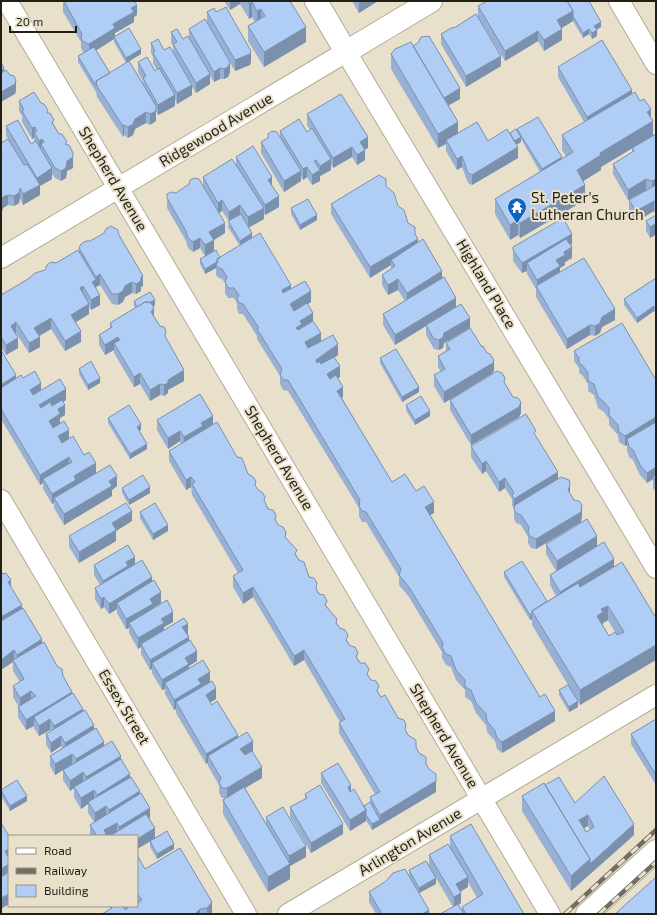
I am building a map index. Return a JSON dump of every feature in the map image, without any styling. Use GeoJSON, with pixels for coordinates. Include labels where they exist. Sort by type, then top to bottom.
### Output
{"type":"FeatureCollection","features":[{"type":"Feature","properties":{"kind":"main road","name":"Highland Place"},"geometry":{"type":"LineString","coordinates":[[316,1],[346,52]]}},
{"type":"Feature","properties":{"kind":"main road","name":"Ridgewood Avenue"},"geometry":{"type":"LineString","coordinates":[[346,52],[431,1]]}},
{"type":"Feature","properties":{"kind":"main road"},"geometry":{"type":"LineString","coordinates":[[587,914],[656,850]]}},
{"type":"Feature","properties":{"kind":"street","name":"Shepherd Avenue"},"geometry":{"type":"LineString","coordinates":[[7,1],[550,914]]}},
{"type":"Feature","properties":{"kind":"street"},"geometry":{"type":"LineString","coordinates":[[618,1],[656,64]]}},
{"type":"Feature","properties":{"kind":"street","name":"Ridgewood Avenue"},"geometry":{"type":"LineString","coordinates":[[1,258],[346,52]]}},
{"type":"Feature","properties":{"kind":"street","name":"Highland Place"},"geometry":{"type":"LineString","coordinates":[[346,52],[656,568]]}},
{"type":"Feature","properties":{"kind":"street","name":"Essex Street"},"geometry":{"type":"LineString","coordinates":[[1,500],[246,914]]}},
{"type":"Feature","properties":{"kind":"street","name":"Arlington Avenue"},"geometry":{"type":"LineString","coordinates":[[288,914],[656,695]]}},
{"type":"Feature","properties":{"kind":"building"},"geometry":{"type":"Polygon","coordinates":[[[64,1],[134,1],[137,5],[131,8],[134,12],[113,24],[115,28],[89,44],[84,42],[81,38],[82,34],[64,1]]]}},
{"type":"Feature","properties":{"kind":"building"},"geometry":{"type":"Polygon","coordinates":[[[248,1],[290,1],[306,27],[264,52],[248,26],[265,16],[261,9],[257,11],[252,2],[249,4],[248,1]]]}},
{"type":"Feature","properties":{"kind":"building"},"geometry":{"type":"Polygon","coordinates":[[[487,1],[567,1],[573,11],[557,20],[562,29],[544,40],[538,31],[505,51],[478,6],[487,1]]]}},
{"type":"Feature","properties":{"kind":"building"},"geometry":{"type":"Polygon","coordinates":[[[567,1],[589,1],[601,22],[594,26],[597,30],[592,33],[589,29],[583,33],[573,16],[573,11],[567,1]]]}},
{"type":"Feature","properties":{"kind":"building"},"geometry":{"type":"Polygon","coordinates":[[[226,7],[251,51],[250,54],[235,60],[207,12],[214,8],[216,12],[226,7]]]}},
{"type":"Feature","properties":{"kind":"building"},"geometry":{"type":"Polygon","coordinates":[[[476,14],[501,56],[466,76],[441,34],[453,27],[454,28],[476,14]]]}},
{"type":"Feature","properties":{"kind":"building"},"geometry":{"type":"Polygon","coordinates":[[[205,19],[230,62],[228,67],[224,69],[220,68],[214,72],[189,29],[205,19]]]}},
{"type":"Feature","properties":{"kind":"building"},"geometry":{"type":"Polygon","coordinates":[[[129,28],[141,49],[126,58],[114,37],[129,28]]]}},
{"type":"Feature","properties":{"kind":"building"},"geometry":{"type":"Polygon","coordinates":[[[177,29],[183,39],[188,36],[210,74],[196,83],[173,44],[177,42],[171,32],[177,29]]]}},
{"type":"Feature","properties":{"kind":"building"},"geometry":{"type":"Polygon","coordinates":[[[429,36],[460,88],[444,98],[413,46],[418,43],[421,37],[429,36]]]}},
{"type":"Feature","properties":{"kind":"building"},"geometry":{"type":"Polygon","coordinates":[[[158,39],[164,50],[170,47],[192,85],[177,93],[153,53],[155,51],[151,43],[158,39]]]}},
{"type":"Feature","properties":{"kind":"building"},"geometry":{"type":"Polygon","coordinates":[[[602,40],[632,90],[587,117],[558,67],[602,40]]]}},
{"type":"Feature","properties":{"kind":"building"},"geometry":{"type":"Polygon","coordinates":[[[411,42],[458,122],[438,134],[391,54],[395,49],[411,42]]]}},
{"type":"Feature","properties":{"kind":"building"},"geometry":{"type":"Polygon","coordinates":[[[94,47],[110,73],[96,81],[96,86],[78,56],[94,47]]]}},
{"type":"Feature","properties":{"kind":"building"},"geometry":{"type":"Polygon","coordinates":[[[147,57],[155,71],[159,68],[175,95],[158,105],[143,78],[146,76],[138,62],[147,57]]]}},
{"type":"Feature","properties":{"kind":"building"},"geometry":{"type":"Polygon","coordinates":[[[129,61],[156,106],[156,111],[150,114],[146,112],[135,119],[133,124],[128,127],[123,126],[97,86],[96,81],[129,61]]]}},
{"type":"Feature","properties":{"kind":"building"},"geometry":{"type":"Polygon","coordinates":[[[1,62],[4,68],[1,70],[1,62]]]}},
{"type":"Feature","properties":{"kind":"building"},"geometry":{"type":"Polygon","coordinates":[[[6,70],[10,75],[14,76],[16,80],[15,84],[1,92],[1,73],[6,70]]]}},
{"type":"Feature","properties":{"kind":"building"},"geometry":{"type":"Polygon","coordinates":[[[34,92],[41,103],[44,104],[48,110],[47,113],[50,113],[54,120],[52,123],[59,134],[62,134],[67,142],[65,144],[69,145],[73,153],[73,157],[67,161],[66,168],[61,171],[55,168],[41,144],[44,142],[42,139],[39,141],[34,132],[37,131],[35,127],[32,128],[22,111],[24,110],[19,101],[34,92]]]}},
{"type":"Feature","properties":{"kind":"building"},"geometry":{"type":"Polygon","coordinates":[[[635,92],[640,101],[644,99],[651,109],[647,112],[653,121],[600,153],[601,155],[577,170],[585,185],[520,223],[518,220],[510,225],[495,199],[573,152],[562,135],[635,92]]]}},
{"type":"Feature","properties":{"kind":"building"},"geometry":{"type":"Polygon","coordinates":[[[341,94],[368,137],[360,142],[365,150],[357,155],[352,147],[333,158],[307,114],[341,94]]]}},
{"type":"Feature","properties":{"kind":"building"},"geometry":{"type":"Polygon","coordinates":[[[538,117],[562,157],[542,169],[517,129],[538,117]]]}},
{"type":"Feature","properties":{"kind":"building"},"geometry":{"type":"Polygon","coordinates":[[[299,119],[307,132],[312,128],[331,159],[320,166],[316,160],[314,161],[320,170],[312,175],[307,167],[303,169],[280,131],[299,119]]]}},
{"type":"Feature","properties":{"kind":"building"},"geometry":{"type":"Polygon","coordinates":[[[18,120],[31,144],[36,141],[52,168],[37,178],[6,126],[18,120]]]}},
{"type":"Feature","properties":{"kind":"building"},"geometry":{"type":"Polygon","coordinates":[[[477,122],[488,141],[507,129],[518,147],[472,175],[468,173],[462,156],[457,159],[446,140],[477,122]]]}},
{"type":"Feature","properties":{"kind":"building"},"geometry":{"type":"Polygon","coordinates":[[[516,129],[521,137],[514,141],[510,133],[516,129]]]}},
{"type":"Feature","properties":{"kind":"building"},"geometry":{"type":"Polygon","coordinates":[[[272,131],[277,132],[301,171],[284,181],[261,142],[268,138],[268,134],[272,131]]]}},
{"type":"Feature","properties":{"kind":"building"},"geometry":{"type":"Polygon","coordinates":[[[656,134],[656,179],[652,181],[646,179],[628,190],[613,164],[634,151],[632,148],[656,134]]]}},
{"type":"Feature","properties":{"kind":"building"},"geometry":{"type":"Polygon","coordinates":[[[8,139],[24,165],[27,164],[40,185],[23,194],[20,188],[19,193],[14,196],[8,195],[3,197],[1,203],[1,143],[8,139]]]}},
{"type":"Feature","properties":{"kind":"building"},"geometry":{"type":"Polygon","coordinates":[[[253,146],[272,177],[268,180],[279,196],[265,205],[236,157],[253,146]]]}},
{"type":"Feature","properties":{"kind":"building"},"geometry":{"type":"Polygon","coordinates":[[[232,159],[264,208],[248,217],[240,205],[229,212],[222,200],[218,203],[203,177],[232,159]]]}},
{"type":"Feature","properties":{"kind":"building"},"geometry":{"type":"Polygon","coordinates":[[[379,175],[386,179],[386,186],[394,193],[398,206],[404,210],[408,223],[415,227],[415,234],[418,239],[370,267],[331,204],[379,175]]]}},
{"type":"Feature","properties":{"kind":"building"},"geometry":{"type":"Polygon","coordinates":[[[194,178],[199,179],[225,223],[209,232],[214,240],[205,245],[200,238],[193,242],[188,238],[186,231],[167,198],[167,194],[171,192],[176,193],[189,184],[190,180],[194,178]]]}},
{"type":"Feature","properties":{"kind":"building"},"geometry":{"type":"Polygon","coordinates":[[[656,185],[656,204],[654,201],[636,211],[629,200],[656,185]]]}},
{"type":"Feature","properties":{"kind":"building"},"geometry":{"type":"Polygon","coordinates":[[[308,199],[317,215],[300,225],[291,208],[308,199]]]}},
{"type":"Feature","properties":{"kind":"building"},"geometry":{"type":"Polygon","coordinates":[[[241,214],[252,233],[240,241],[228,221],[241,214]]]}},
{"type":"Feature","properties":{"kind":"building"},"geometry":{"type":"Polygon","coordinates":[[[656,215],[656,226],[655,224],[650,227],[646,221],[656,215]]]}},
{"type":"Feature","properties":{"kind":"building"},"geometry":{"type":"Polygon","coordinates":[[[563,218],[572,234],[522,263],[513,250],[513,247],[563,218]]]}},
{"type":"Feature","properties":{"kind":"building"},"geometry":{"type":"Polygon","coordinates":[[[111,226],[118,230],[119,235],[143,276],[141,277],[141,281],[136,284],[132,282],[125,286],[123,291],[118,294],[112,294],[100,274],[96,277],[79,248],[81,244],[104,233],[106,229],[111,226]]]}},
{"type":"Feature","properties":{"kind":"building"},"geometry":{"type":"Polygon","coordinates":[[[260,233],[291,285],[282,290],[283,293],[305,281],[311,291],[290,304],[294,311],[307,303],[313,313],[300,321],[302,324],[296,328],[298,330],[313,321],[321,333],[305,342],[308,348],[333,335],[338,344],[316,360],[317,363],[319,361],[321,364],[334,357],[340,366],[327,374],[330,379],[336,375],[343,387],[337,391],[392,482],[405,474],[416,491],[424,486],[434,502],[425,507],[540,697],[545,694],[555,711],[502,742],[497,738],[495,731],[487,721],[486,714],[476,703],[471,690],[465,687],[465,680],[456,670],[451,656],[446,654],[442,648],[443,643],[409,587],[399,575],[401,569],[366,512],[362,511],[359,506],[360,500],[288,380],[283,380],[280,374],[282,369],[257,329],[259,328],[243,304],[239,303],[237,299],[239,295],[234,288],[228,288],[225,282],[227,277],[222,269],[216,265],[218,262],[217,259],[260,233]]]}},
{"type":"Feature","properties":{"kind":"building"},"geometry":{"type":"Polygon","coordinates":[[[423,239],[442,271],[407,293],[398,279],[388,285],[382,275],[395,266],[391,260],[423,239]]]}},
{"type":"Feature","properties":{"kind":"building"},"geometry":{"type":"Polygon","coordinates":[[[566,239],[572,247],[564,252],[565,255],[556,260],[560,266],[537,280],[527,263],[566,239]]]}},
{"type":"Feature","properties":{"kind":"building"},"geometry":{"type":"Polygon","coordinates":[[[78,250],[96,280],[92,282],[100,295],[91,300],[83,286],[80,288],[89,304],[71,315],[81,331],[65,341],[51,318],[34,328],[40,337],[29,343],[16,322],[11,326],[18,338],[6,345],[1,337],[1,295],[28,279],[35,273],[45,270],[47,265],[51,262],[56,263],[78,250]]]}},
{"type":"Feature","properties":{"kind":"building"},"geometry":{"type":"Polygon","coordinates":[[[216,250],[220,258],[217,259],[217,262],[205,269],[200,259],[216,250]]]}},
{"type":"Feature","properties":{"kind":"building"},"geometry":{"type":"Polygon","coordinates":[[[584,258],[615,309],[602,317],[600,323],[595,326],[590,325],[567,339],[536,286],[584,258]]]}},
{"type":"Feature","properties":{"kind":"building"},"geometry":{"type":"Polygon","coordinates":[[[444,277],[456,298],[395,335],[383,314],[444,277]]]}},
{"type":"Feature","properties":{"kind":"building"},"geometry":{"type":"Polygon","coordinates":[[[656,278],[656,309],[654,306],[637,318],[624,299],[656,278]]]}},
{"type":"Feature","properties":{"kind":"building"},"geometry":{"type":"Polygon","coordinates":[[[150,292],[155,300],[145,302],[137,307],[134,301],[150,292]]]}},
{"type":"Feature","properties":{"kind":"building"},"geometry":{"type":"Polygon","coordinates":[[[145,302],[151,303],[154,308],[151,312],[160,326],[164,327],[166,331],[165,336],[184,370],[168,380],[168,383],[164,385],[160,384],[150,390],[140,373],[134,377],[114,343],[120,340],[118,337],[105,345],[99,335],[112,327],[110,323],[145,302]]]}},
{"type":"Feature","properties":{"kind":"building"},"geometry":{"type":"Polygon","coordinates":[[[461,304],[470,318],[444,333],[443,337],[439,340],[434,339],[426,325],[461,304]]]}},
{"type":"Feature","properties":{"kind":"building"},"geometry":{"type":"Polygon","coordinates":[[[622,323],[656,380],[656,417],[625,436],[619,432],[618,425],[609,415],[609,408],[598,397],[594,384],[588,381],[588,373],[579,363],[579,358],[574,351],[622,323]]]}},
{"type":"Feature","properties":{"kind":"building"},"geometry":{"type":"Polygon","coordinates":[[[470,328],[482,347],[483,346],[494,360],[493,363],[444,392],[434,375],[445,369],[438,356],[450,349],[446,343],[470,328]]]}},
{"type":"Feature","properties":{"kind":"building"},"geometry":{"type":"Polygon","coordinates":[[[396,349],[419,387],[402,397],[380,358],[396,349]]]}},
{"type":"Feature","properties":{"kind":"building"},"geometry":{"type":"Polygon","coordinates":[[[1,350],[16,375],[1,385],[1,350]]]}},
{"type":"Feature","properties":{"kind":"building"},"geometry":{"type":"Polygon","coordinates":[[[91,361],[100,378],[88,385],[79,369],[91,361]]]}},
{"type":"Feature","properties":{"kind":"building"},"geometry":{"type":"Polygon","coordinates":[[[35,371],[41,383],[30,390],[33,395],[60,379],[66,389],[39,405],[41,408],[50,402],[52,406],[62,400],[65,405],[58,409],[60,414],[49,421],[53,428],[64,421],[69,430],[58,436],[62,443],[73,436],[84,455],[89,452],[96,463],[74,476],[76,480],[52,494],[43,479],[72,462],[69,457],[40,475],[1,409],[1,388],[21,375],[23,378],[35,371]]]}},
{"type":"Feature","properties":{"kind":"building"},"geometry":{"type":"Polygon","coordinates":[[[497,371],[502,373],[505,378],[504,382],[513,397],[518,398],[521,402],[519,407],[471,435],[450,400],[497,371]]]}},
{"type":"Feature","properties":{"kind":"building"},"geometry":{"type":"Polygon","coordinates":[[[200,394],[213,416],[201,423],[203,426],[184,437],[180,431],[168,438],[157,420],[200,394]]]}},
{"type":"Feature","properties":{"kind":"building"},"geometry":{"type":"Polygon","coordinates":[[[421,396],[430,411],[415,420],[406,405],[421,396]]]}},
{"type":"Feature","properties":{"kind":"building"},"geometry":{"type":"Polygon","coordinates":[[[129,405],[141,424],[137,427],[147,444],[130,454],[108,418],[129,405]]]}},
{"type":"Feature","properties":{"kind":"building"},"geometry":{"type":"Polygon","coordinates":[[[526,414],[536,431],[534,433],[558,472],[514,499],[512,495],[514,493],[505,478],[499,482],[486,461],[482,464],[471,446],[526,414]]]}},
{"type":"Feature","properties":{"kind":"building"},"geometry":{"type":"Polygon","coordinates":[[[217,422],[237,457],[242,458],[248,474],[256,481],[255,485],[265,497],[264,500],[268,509],[273,510],[276,515],[275,519],[278,525],[283,527],[286,532],[285,537],[297,550],[295,554],[299,560],[304,562],[309,577],[314,578],[317,583],[316,589],[319,594],[324,595],[327,601],[325,605],[337,619],[336,623],[340,628],[345,630],[348,635],[346,640],[350,646],[355,647],[358,653],[356,657],[360,663],[365,663],[369,669],[367,674],[371,680],[376,681],[379,686],[377,691],[381,697],[385,695],[398,718],[404,720],[406,725],[405,729],[408,735],[416,740],[416,747],[419,753],[426,757],[426,764],[429,769],[436,774],[436,781],[380,815],[370,797],[380,792],[339,723],[345,719],[304,650],[294,656],[253,587],[243,593],[233,576],[243,570],[192,484],[195,482],[191,477],[186,480],[169,451],[217,422]]]}},
{"type":"Feature","properties":{"kind":"building"},"geometry":{"type":"Polygon","coordinates":[[[656,422],[656,467],[647,473],[640,465],[633,450],[629,447],[627,439],[656,422]]]}},
{"type":"Feature","properties":{"kind":"building"},"geometry":{"type":"Polygon","coordinates":[[[110,465],[117,476],[109,481],[112,486],[64,514],[54,498],[110,465]]]}},
{"type":"Feature","properties":{"kind":"building"},"geometry":{"type":"Polygon","coordinates":[[[143,475],[150,487],[129,500],[122,488],[143,475]]]}},
{"type":"Feature","properties":{"kind":"building"},"geometry":{"type":"Polygon","coordinates":[[[656,475],[656,482],[653,477],[656,475]]]}},
{"type":"Feature","properties":{"kind":"building"},"geometry":{"type":"Polygon","coordinates":[[[561,477],[569,480],[570,485],[568,490],[574,500],[579,501],[582,505],[581,512],[536,539],[531,537],[528,533],[529,527],[521,515],[516,513],[514,509],[515,505],[561,477]]]}},
{"type":"Feature","properties":{"kind":"building"},"geometry":{"type":"Polygon","coordinates":[[[126,503],[132,511],[112,523],[116,530],[79,552],[69,536],[126,503]]]}},
{"type":"Feature","properties":{"kind":"building"},"geometry":{"type":"Polygon","coordinates":[[[155,503],[168,525],[153,534],[140,512],[155,503]]]}},
{"type":"Feature","properties":{"kind":"building"},"geometry":{"type":"Polygon","coordinates":[[[587,519],[597,536],[557,561],[546,544],[587,519]]]}},
{"type":"Feature","properties":{"kind":"building"},"geometry":{"type":"Polygon","coordinates":[[[604,542],[614,559],[560,592],[550,575],[604,542]]]}},
{"type":"Feature","properties":{"kind":"building"},"geometry":{"type":"Polygon","coordinates":[[[128,545],[135,557],[126,562],[128,566],[103,581],[94,565],[128,545]]]}},
{"type":"Feature","properties":{"kind":"building"},"geometry":{"type":"Polygon","coordinates":[[[142,560],[152,577],[109,604],[104,597],[101,599],[95,588],[142,560]]]}},
{"type":"Feature","properties":{"kind":"building"},"geometry":{"type":"Polygon","coordinates":[[[522,561],[547,601],[532,611],[532,614],[530,615],[504,572],[522,561]]]}},
{"type":"Feature","properties":{"kind":"building"},"geometry":{"type":"Polygon","coordinates":[[[622,562],[656,618],[656,645],[580,690],[532,611],[578,583],[580,587],[622,562]],[[608,606],[601,609],[603,612],[597,616],[609,636],[615,632],[617,635],[624,632],[608,606]]]}},
{"type":"Feature","properties":{"kind":"building"},"geometry":{"type":"Polygon","coordinates":[[[1,571],[3,574],[6,573],[11,580],[8,582],[22,605],[1,617],[1,571]]]}},
{"type":"Feature","properties":{"kind":"building"},"geometry":{"type":"Polygon","coordinates":[[[154,580],[161,592],[150,599],[153,604],[126,619],[117,603],[154,580]]]}},
{"type":"Feature","properties":{"kind":"building"},"geometry":{"type":"Polygon","coordinates":[[[167,600],[173,612],[161,619],[164,623],[138,638],[129,623],[167,600]]]}},
{"type":"Feature","properties":{"kind":"building"},"geometry":{"type":"Polygon","coordinates":[[[23,608],[42,639],[17,655],[14,650],[1,660],[1,621],[23,608]]]}},
{"type":"Feature","properties":{"kind":"building"},"geometry":{"type":"Polygon","coordinates":[[[184,618],[188,624],[182,627],[189,637],[150,660],[141,644],[184,618]]]}},
{"type":"Feature","properties":{"kind":"building"},"geometry":{"type":"Polygon","coordinates":[[[190,640],[197,651],[185,658],[189,664],[162,680],[152,663],[190,640]]]}},
{"type":"Feature","properties":{"kind":"building"},"geometry":{"type":"Polygon","coordinates":[[[44,642],[57,666],[62,669],[63,676],[72,692],[26,720],[18,707],[36,696],[31,691],[20,698],[13,686],[24,679],[13,660],[44,642]]]}},
{"type":"Feature","properties":{"kind":"building"},"geometry":{"type":"Polygon","coordinates":[[[203,660],[210,672],[198,679],[201,684],[174,700],[165,683],[203,660]]]}},
{"type":"Feature","properties":{"kind":"building"},"geometry":{"type":"Polygon","coordinates":[[[212,681],[216,688],[206,695],[212,705],[217,701],[238,735],[206,754],[176,702],[212,681]]]}},
{"type":"Feature","properties":{"kind":"building"},"geometry":{"type":"Polygon","coordinates":[[[568,685],[578,701],[569,707],[559,690],[568,685]]]}},
{"type":"Feature","properties":{"kind":"building"},"geometry":{"type":"Polygon","coordinates":[[[73,693],[83,709],[54,726],[50,719],[39,726],[34,717],[73,693]]]}},
{"type":"Feature","properties":{"kind":"building"},"geometry":{"type":"Polygon","coordinates":[[[85,710],[94,725],[65,743],[61,736],[51,743],[46,734],[85,710]]]}},
{"type":"Feature","properties":{"kind":"building"},"geometry":{"type":"Polygon","coordinates":[[[656,719],[656,775],[631,734],[656,719]]]}},
{"type":"Feature","properties":{"kind":"building"},"geometry":{"type":"Polygon","coordinates":[[[96,728],[104,742],[76,759],[72,754],[55,764],[50,756],[96,728]]]}},
{"type":"Feature","properties":{"kind":"building"},"geometry":{"type":"Polygon","coordinates":[[[247,732],[253,741],[240,749],[245,755],[252,751],[262,767],[227,788],[222,788],[219,783],[221,778],[208,756],[247,732]]]}},
{"type":"Feature","properties":{"kind":"building"},"geometry":{"type":"Polygon","coordinates":[[[112,741],[121,756],[86,777],[83,772],[70,781],[63,770],[112,741]]]}},
{"type":"Feature","properties":{"kind":"building"},"geometry":{"type":"Polygon","coordinates":[[[121,759],[130,774],[97,795],[94,790],[81,798],[74,787],[121,759]]]}},
{"type":"Feature","properties":{"kind":"building"},"geometry":{"type":"Polygon","coordinates":[[[338,763],[351,785],[348,787],[350,792],[354,789],[366,810],[350,820],[321,773],[338,763]]]}},
{"type":"Feature","properties":{"kind":"building"},"geometry":{"type":"Polygon","coordinates":[[[604,776],[634,824],[590,864],[590,859],[545,785],[559,777],[575,803],[604,776]],[[588,815],[579,820],[586,832],[594,827],[588,815]]]}},
{"type":"Feature","properties":{"kind":"building"},"geometry":{"type":"Polygon","coordinates":[[[131,777],[140,791],[109,810],[106,806],[95,813],[88,802],[131,777]]]}},
{"type":"Feature","properties":{"kind":"building"},"geometry":{"type":"Polygon","coordinates":[[[17,780],[27,796],[10,806],[1,790],[17,780]]]}},
{"type":"Feature","properties":{"kind":"building"},"geometry":{"type":"Polygon","coordinates":[[[544,783],[590,859],[571,876],[522,796],[544,783]]]}},
{"type":"Feature","properties":{"kind":"building"},"geometry":{"type":"Polygon","coordinates":[[[320,785],[343,824],[311,843],[290,807],[307,798],[305,794],[320,785]]]}},
{"type":"Feature","properties":{"kind":"building"},"geometry":{"type":"Polygon","coordinates":[[[244,787],[290,864],[268,877],[223,800],[244,787]]]}},
{"type":"Feature","properties":{"kind":"building"},"geometry":{"type":"Polygon","coordinates":[[[141,793],[150,808],[119,827],[117,823],[104,830],[106,835],[96,835],[90,825],[141,793]]]}},
{"type":"Feature","properties":{"kind":"building"},"geometry":{"type":"Polygon","coordinates":[[[370,802],[380,820],[372,824],[366,815],[364,806],[370,802]]]}},
{"type":"Feature","properties":{"kind":"building"},"geometry":{"type":"Polygon","coordinates":[[[283,807],[306,846],[289,856],[266,817],[283,807]]]}},
{"type":"Feature","properties":{"kind":"building"},"geometry":{"type":"Polygon","coordinates":[[[146,814],[155,828],[138,838],[138,835],[112,835],[146,814]]]}},
{"type":"Feature","properties":{"kind":"building"},"geometry":{"type":"Polygon","coordinates":[[[1,823],[8,835],[8,850],[5,851],[8,857],[8,865],[1,869],[1,823]]]}},
{"type":"Feature","properties":{"kind":"building"},"geometry":{"type":"Polygon","coordinates":[[[471,824],[524,914],[466,914],[462,907],[483,894],[450,836],[471,824]]]}},
{"type":"Feature","properties":{"kind":"building"},"geometry":{"type":"Polygon","coordinates":[[[167,831],[174,844],[157,854],[150,841],[167,831]]]}},
{"type":"Feature","properties":{"kind":"building"},"geometry":{"type":"Polygon","coordinates":[[[448,844],[468,877],[456,884],[461,893],[454,897],[429,855],[448,844]]]}},
{"type":"Feature","properties":{"kind":"building"},"geometry":{"type":"Polygon","coordinates":[[[180,848],[212,902],[207,908],[200,909],[195,914],[102,914],[112,908],[111,907],[124,907],[125,910],[128,907],[138,907],[138,903],[142,900],[138,894],[138,857],[145,869],[180,848]]]}},
{"type":"Feature","properties":{"kind":"building"},"geometry":{"type":"Polygon","coordinates":[[[426,861],[436,878],[419,888],[409,870],[426,861]]]}},
{"type":"Feature","properties":{"kind":"building"},"geometry":{"type":"Polygon","coordinates":[[[405,869],[429,910],[422,914],[382,914],[369,892],[386,881],[393,873],[405,869]]]}},
{"type":"Feature","properties":{"kind":"building"},"geometry":{"type":"Polygon","coordinates":[[[1,873],[3,876],[8,873],[8,894],[1,898],[1,873]]]}},
{"type":"Feature","properties":{"kind":"building"},"geometry":{"type":"Polygon","coordinates":[[[656,877],[656,914],[615,914],[656,877]]]}},
{"type":"Feature","properties":{"kind":"building"},"geometry":{"type":"Polygon","coordinates":[[[458,904],[464,914],[440,914],[458,904]]]}},
{"type":"Feature","properties":{"kind":"railway"},"geometry":{"type":"LineString","coordinates":[[565,914],[656,830]]}},
{"type":"Feature","properties":{"kind":"railway"},"geometry":{"type":"LineString","coordinates":[[599,914],[656,862]]}},
{"type":"Feature","properties":{"kind":"place","name":"St. Peter's Lutheran Church"},"geometry":{"type":"Point","coordinates":[517,224]}}]}
